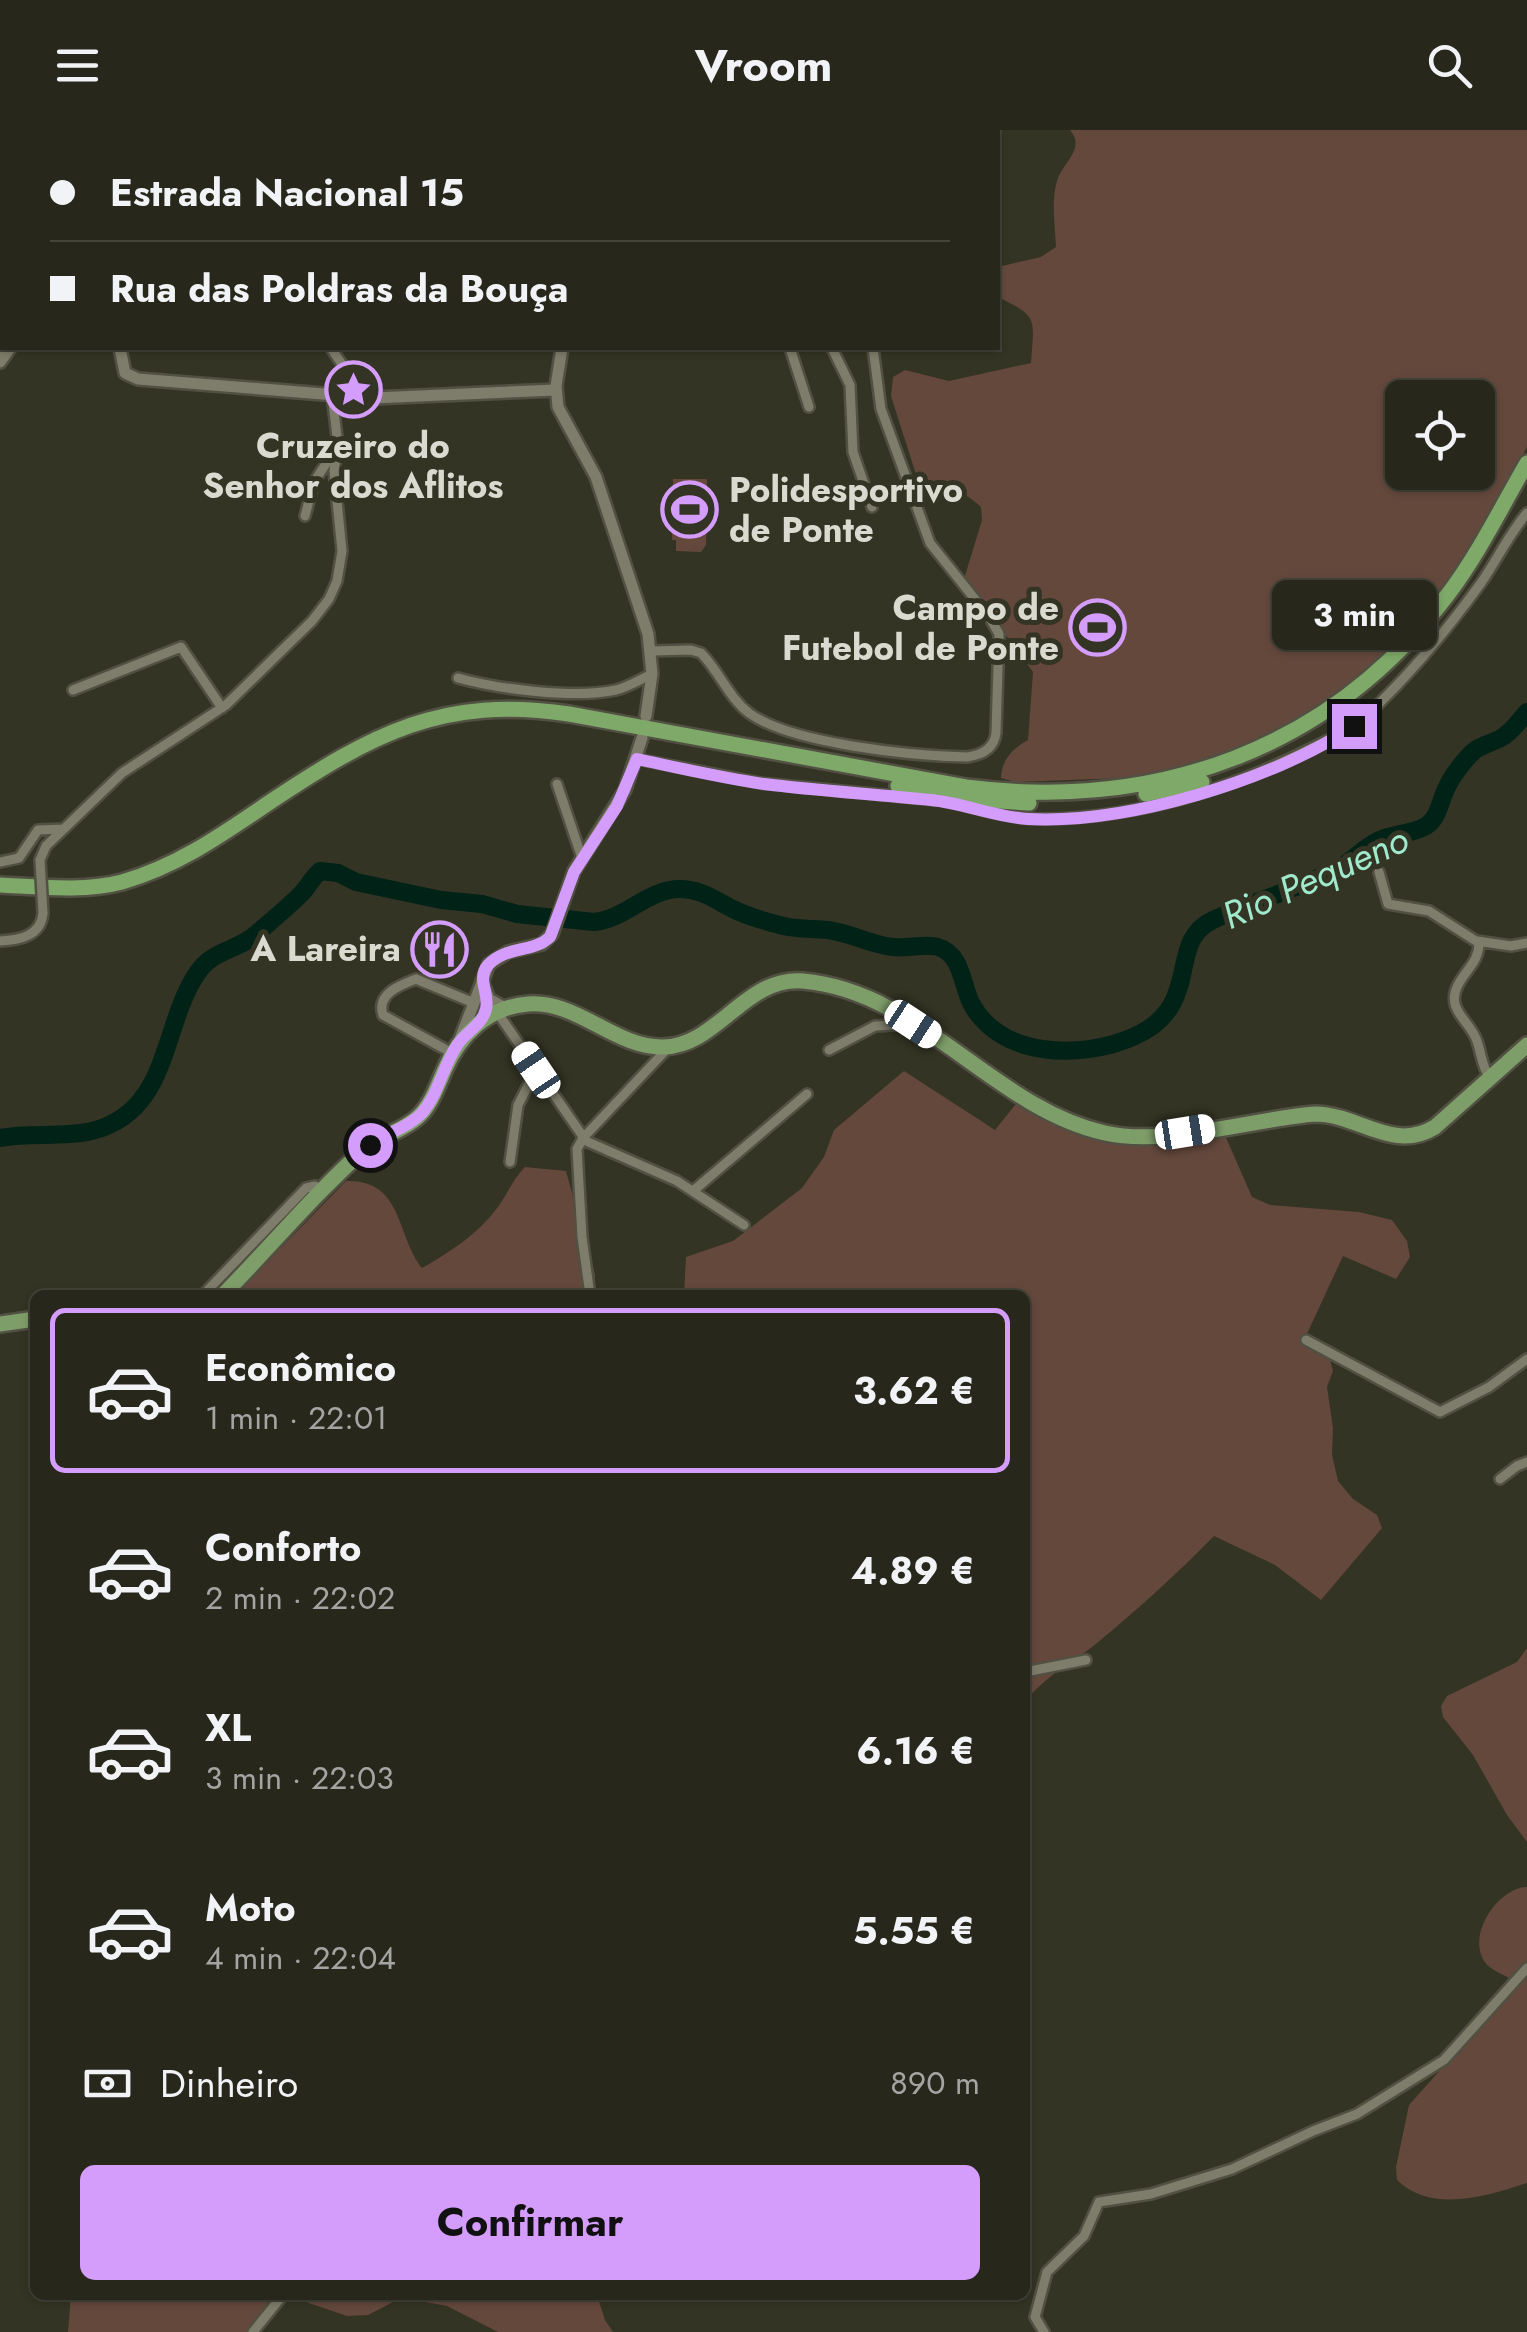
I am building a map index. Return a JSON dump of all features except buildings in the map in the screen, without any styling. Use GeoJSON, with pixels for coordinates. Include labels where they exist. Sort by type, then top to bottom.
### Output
{"type":"FeatureCollection","features":[{"type":"Feature","properties":{"kind":"highway"},"geometry":{"type":"LineString","coordinates":[[0,886],[98,886],[141,876],[211,842],[375,738],[423,720],[483,708],[538,710],[966,788],[1013,793],[1130,786],[1192,774],[1265,747],[1299,729],[1338,704],[1398,652],[1458,580],[1527,463]]}},
{"type":"Feature","properties":{"kind":"highway"},"geometry":{"type":"LineString","coordinates":[[0,895],[85,897],[144,885],[216,850],[368,752],[422,730],[479,718],[548,719],[992,802],[1057,802],[1181,788],[1242,768],[1299,741],[1381,681],[1449,610],[1527,482]]}},
{"type":"Feature","properties":{"kind":"main road"},"geometry":{"type":"LineString","coordinates":[[228,1290],[370,1145],[421,1114],[455,1048],[491,1014],[530,1004],[548,1005],[638,1043],[668,1047],[691,1040],[758,991],[781,981],[814,982],[853,992],[913,1024],[1018,1094],[1082,1126],[1122,1136],[1158,1136],[1328,1114],[1389,1136],[1408,1137],[1435,1127],[1527,1046]]}},
{"type":"Feature","properties":{"kind":"main road"},"geometry":{"type":"LineString","coordinates":[[0,1324],[30,1321]]}},
{"type":"Feature","properties":{"kind":"street"},"geometry":{"type":"LineString","coordinates":[[120,350],[124,370],[133,378],[364,398],[556,390]]}},
{"type":"Feature","properties":{"kind":"street"},"geometry":{"type":"LineString","coordinates":[[332,350],[364,398]]}},
{"type":"Feature","properties":{"kind":"street"},"geometry":{"type":"LineString","coordinates":[[562,350],[556,390],[559,410],[596,478],[644,620],[652,674],[646,716]]}},
{"type":"Feature","properties":{"kind":"street"},"geometry":{"type":"LineString","coordinates":[[791,350],[809,407]]}},
{"type":"Feature","properties":{"kind":"street"},"geometry":{"type":"LineString","coordinates":[[833,350],[850,385],[853,452],[872,507]]}},
{"type":"Feature","properties":{"kind":"street"},"geometry":{"type":"LineString","coordinates":[[651,651],[701,653],[744,710],[774,726],[872,750],[966,756],[980,754],[992,746],[996,733],[999,634],[930,543],[880,405],[873,350]]}},
{"type":"Feature","properties":{"kind":"street"},"geometry":{"type":"LineString","coordinates":[[0,941],[32,934],[41,925],[40,860],[45,848],[126,771],[222,708],[312,621],[334,590],[342,555],[334,471],[337,395],[350,375]]}},
{"type":"Feature","properties":{"kind":"street"},"geometry":{"type":"LineString","coordinates":[[304,516],[315,479],[338,445]]}},
{"type":"Feature","properties":{"kind":"street"},"geometry":{"type":"LineString","coordinates":[[637,759],[760,784],[932,800],[1027,818],[1106,813],[1192,796],[1285,762],[1363,719],[1451,622],[1527,513]]}},
{"type":"Feature","properties":{"kind":"street"},"geometry":{"type":"LineString","coordinates":[[72,690],[181,647],[222,708]]}},
{"type":"Feature","properties":{"kind":"street"},"geometry":{"type":"LineString","coordinates":[[458,678],[508,690],[604,691],[623,688],[652,674]]}},
{"type":"Feature","properties":{"kind":"street"},"geometry":{"type":"LineString","coordinates":[[491,1014],[492,1002],[479,992],[416,978],[387,994],[381,1004],[383,1014],[455,1048],[479,992],[486,968],[492,960],[542,944],[550,937],[582,858],[617,806],[642,738]]}},
{"type":"Feature","properties":{"kind":"street"},"geometry":{"type":"LineString","coordinates":[[557,784],[582,858]]}},
{"type":"Feature","properties":{"kind":"street"},"geometry":{"type":"LineString","coordinates":[[0,862],[19,858],[38,830],[64,829]]}},
{"type":"Feature","properties":{"kind":"street"},"geometry":{"type":"LineString","coordinates":[[1379,872],[1388,904],[1429,911],[1477,941],[1511,946],[1527,943]]}},
{"type":"Feature","properties":{"kind":"street"},"geometry":{"type":"LineString","coordinates":[[1477,941],[1478,956],[1458,985],[1454,1002],[1476,1039],[1480,1060],[1490,1078]]}},
{"type":"Feature","properties":{"kind":"street"},"geometry":{"type":"LineString","coordinates":[[479,992],[478,1007],[491,1014],[536,1070],[582,1138],[657,1171],[744,1224]]}},
{"type":"Feature","properties":{"kind":"street"},"geometry":{"type":"LineString","coordinates":[[830,1050],[875,1026],[913,1024]]}},
{"type":"Feature","properties":{"kind":"street"},"geometry":{"type":"LineString","coordinates":[[589,1290],[576,1158],[582,1138],[668,1047]]}},
{"type":"Feature","properties":{"kind":"street"},"geometry":{"type":"LineString","coordinates":[[510,1162],[518,1105],[536,1070]]}},
{"type":"Feature","properties":{"kind":"street"},"geometry":{"type":"LineString","coordinates":[[693,1191],[807,1094]]}},
{"type":"Feature","properties":{"kind":"street"},"geometry":{"type":"LineString","coordinates":[[208,1290],[306,1188],[316,1186],[323,1192]]}},
{"type":"Feature","properties":{"kind":"street"},"geometry":{"type":"LineString","coordinates":[[1306,1340],[1440,1412],[1490,1387],[1527,1359]]}},
{"type":"Feature","properties":{"kind":"street"},"geometry":{"type":"LineString","coordinates":[[1500,1479],[1527,1462]]}},
{"type":"Feature","properties":{"kind":"street"},"geometry":{"type":"LineString","coordinates":[[1030,1671],[1086,1660]]}},
{"type":"Feature","properties":{"kind":"street"},"geometry":{"type":"LineString","coordinates":[[1044,2332],[1034,2317],[1045,2276],[1084,2236],[1099,2202],[1151,2194],[1244,2165],[1313,2130],[1354,2116],[1392,2090],[1427,2073],[1458,2048],[1527,1968]]}},
{"type":"Feature","properties":{"kind":"street"},"geometry":{"type":"LineString","coordinates":[[253,2332],[279,2300]]}},
{"type":"Feature","properties":{"kind":"shaded area"},"geometry":{"type":"Polygon","coordinates":[[[1070,130],[1527,130],[1527,447],[1468,555],[1432,608],[1386,656],[1329,703],[1244,747],[1156,773],[1015,782],[1001,778],[1002,771],[1009,755],[1028,740],[1033,672],[964,579],[982,520],[981,507],[952,489],[920,487],[891,396],[893,377],[905,370],[949,381],[1031,363],[1031,321],[1021,309],[1000,298],[1000,267],[1041,257],[1056,247],[1055,189],[1076,143],[1070,130]]]}},
{"type":"Feature","properties":{"kind":"shaded area","name":"Polidesportivo de Ponte"},"geometry":{"type":"Polygon","coordinates":[[[673,479],[707,479],[706,545],[701,552],[676,551],[676,540],[672,540],[673,479]]]}},
{"type":"Feature","properties":{"kind":"shaded area"},"geometry":{"type":"Polygon","coordinates":[[[904,1071],[995,1130],[1019,1100],[1106,1141],[1165,1143],[1224,1133],[1252,1197],[1270,1205],[1359,1212],[1392,1220],[1407,1241],[1410,1257],[1396,1279],[1343,1256],[1306,1336],[1327,1349],[1333,1371],[1327,1387],[1338,1481],[1353,1499],[1377,1515],[1382,1528],[1321,1600],[1275,1565],[1214,1536],[1142,1604],[1030,1696],[1030,1290],[684,1290],[686,1257],[733,1241],[802,1188],[824,1157],[834,1130],[904,1071]]]}},
{"type":"Feature","properties":{"kind":"shaded area"},"geometry":{"type":"Polygon","coordinates":[[[525,1167],[566,1171],[595,1275],[595,1290],[240,1290],[346,1181],[365,1183],[388,1199],[422,1268],[482,1226],[525,1167]]]}},
{"type":"Feature","properties":{"kind":"shaded area"},"geometry":{"type":"Polygon","coordinates":[[[1527,1648],[1527,1842],[1473,1755],[1443,1717],[1441,1706],[1447,1696],[1517,1662],[1527,1648]]]}},
{"type":"Feature","properties":{"kind":"shaded area"},"geometry":{"type":"Polygon","coordinates":[[[1527,1887],[1527,2183],[1478,2197],[1426,2197],[1397,2180],[1396,2167],[1409,2105],[1517,1984],[1487,1965],[1479,1938],[1496,1904],[1516,1889],[1527,1887]]]}},
{"type":"Feature","properties":{"kind":"shaded area"},"geometry":{"type":"Polygon","coordinates":[[[71,2300],[287,2300],[268,2302],[247,2332],[68,2332],[71,2300]]]}},
{"type":"Feature","properties":{"kind":"shaded area"},"geometry":{"type":"Polygon","coordinates":[[[300,2300],[414,2300],[395,2301],[368,2315],[347,2316],[300,2300]]]}},
{"type":"Feature","properties":{"kind":"shaded area"},"geometry":{"type":"Polygon","coordinates":[[[414,2300],[599,2300],[613,2332],[498,2332],[447,2306],[414,2300]]]}},
{"type":"Feature","properties":{"kind":"waterway","name":"Rio Pequeno"},"geometry":{"type":"LineString","coordinates":[[0,1138],[92,1131],[118,1121],[137,1105],[150,1086],[198,972],[211,959],[255,935],[301,894],[320,871],[441,900],[482,904],[517,914],[594,922],[616,916],[666,891],[693,890],[743,914],[782,926],[821,929],[885,946],[933,946],[946,951],[957,963],[971,1003],[984,1021],[1022,1044],[1067,1051],[1113,1044],[1155,1024],[1169,1009],[1190,943],[1199,930],[1213,920],[1339,868],[1376,842],[1426,826],[1466,759],[1477,749],[1505,736],[1527,712]]}},
{"type":"Feature","properties":{"kind":"place","name":"Cruzeiro do Senhor dos Aflitos"},"geometry":{"type":"Point","coordinates":[353,390]}},
{"type":"Feature","properties":{"kind":"place","name":"Polidesportivo de Ponte"},"geometry":{"type":"Point","coordinates":[690,510]}},
{"type":"Feature","properties":{"kind":"place","name":"Campo de Futebol de Ponte"},"geometry":{"type":"Point","coordinates":[1098,628]}},
{"type":"Feature","properties":{"kind":"place","name":"A Lareira"},"geometry":{"type":"Point","coordinates":[440,949]}},
{"type":"Feature","properties":{"kind":"route"},"geometry":{"type":"LineString","coordinates":[[370,1145],[412,1121],[428,1105],[452,1053],[485,1012],[482,982],[489,964],[502,954],[542,944],[550,937],[574,872],[617,806],[637,759],[760,784],[932,800],[1020,818],[1050,818],[1180,800],[1285,762],[1354,726]]}}]}
